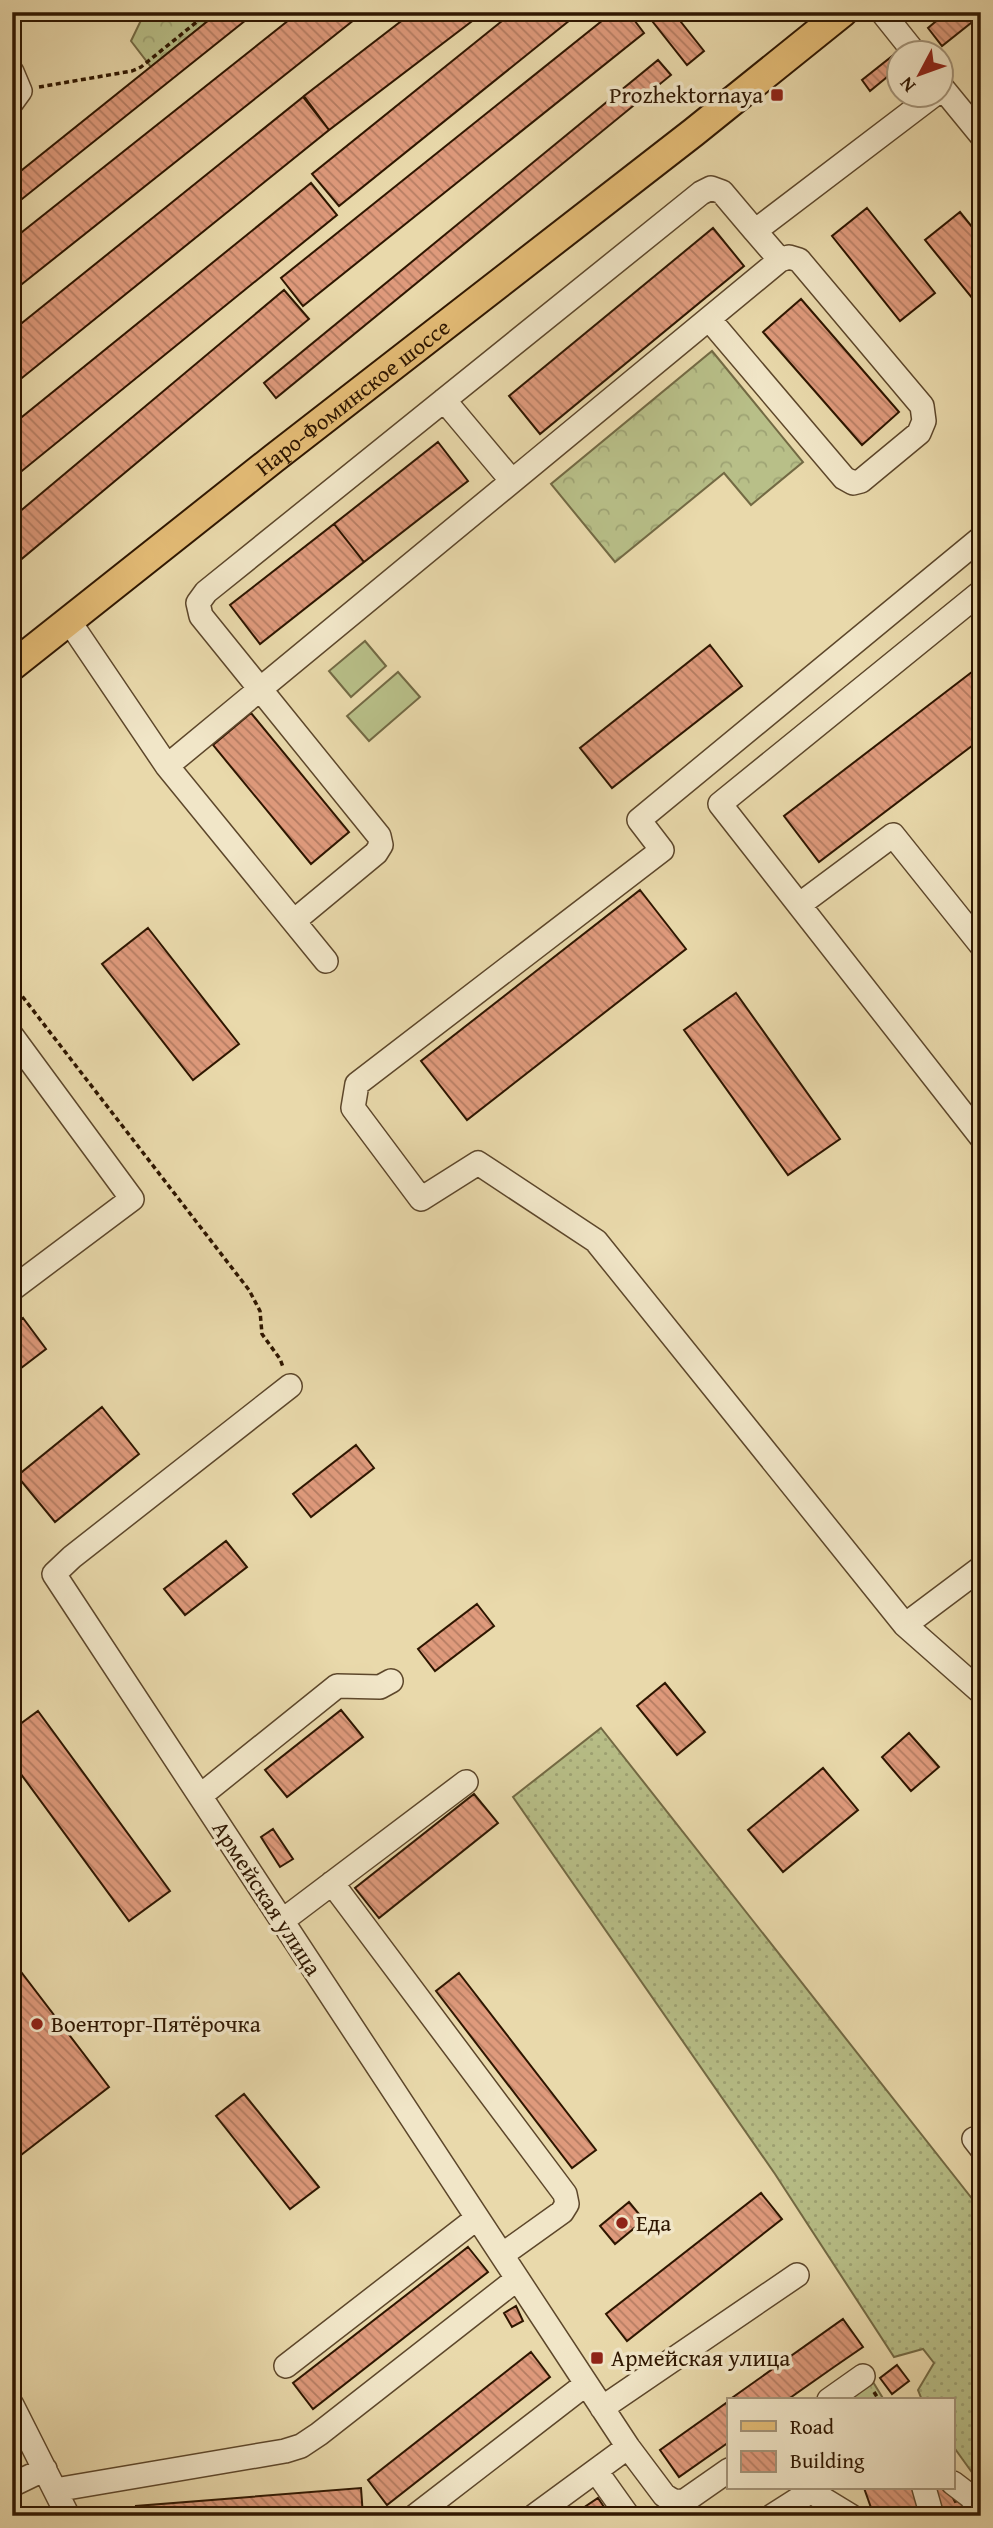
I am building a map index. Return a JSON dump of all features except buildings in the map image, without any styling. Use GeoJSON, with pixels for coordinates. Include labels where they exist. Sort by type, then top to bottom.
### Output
{"type":"FeatureCollection","features":[{"type":"Feature","properties":{"kind":"main road","name":"Наро-Фоминское шоссе"},"geometry":{"type":"LineString","coordinates":[[12,666],[694,132],[843,12]]}},
{"type":"Feature","properties":{"kind":"street"},"geometry":{"type":"LineString","coordinates":[[882,12],[903,38]]}},
{"type":"Feature","properties":{"kind":"street"},"geometry":{"type":"LineString","coordinates":[[954,105],[981,135]]}},
{"type":"Feature","properties":{"kind":"street"},"geometry":{"type":"LineString","coordinates":[[755,231],[916,108]]}},
{"type":"Feature","properties":{"kind":"street"},"geometry":{"type":"LineString","coordinates":[[294,921],[376,853],[382,845],[379,836],[201,616],[198,603],[206,592],[701,193],[711,188],[722,192],[780,260]]}},
{"type":"Feature","properties":{"kind":"street"},"geometry":{"type":"LineString","coordinates":[[167,766],[780,260],[789,257],[799,260],[922,406],[924,421],[919,433],[861,481],[853,483],[844,478],[709,319]]}},
{"type":"Feature","properties":{"kind":"street"},"geometry":{"type":"LineString","coordinates":[[444,400],[512,481]]}},
{"type":"Feature","properties":{"kind":"street"},"geometry":{"type":"LineString","coordinates":[[981,538],[639,820],[662,850],[357,1084],[353,1108],[421,1199],[478,1163],[596,1241],[905,1625],[981,1692]]}},
{"type":"Feature","properties":{"kind":"street"},"geometry":{"type":"LineString","coordinates":[[981,592],[720,804],[981,1137]]}},
{"type":"Feature","properties":{"kind":"street"},"geometry":{"type":"LineString","coordinates":[[69,621],[167,766],[326,961]]}},
{"type":"Feature","properties":{"kind":"street"},"geometry":{"type":"LineString","coordinates":[[799,905],[893,835],[981,945]]}},
{"type":"Feature","properties":{"kind":"street"},"geometry":{"type":"LineString","coordinates":[[12,1037],[132,1199],[12,1289]]}},
{"type":"Feature","properties":{"kind":"street","name":"Армейская улица"},"geometry":{"type":"LineString","coordinates":[[290,1386],[54,1574],[628,2447],[664,2495],[672,2501],[686,2500],[727,2471]]}},
{"type":"Feature","properties":{"kind":"street"},"geometry":{"type":"LineString","coordinates":[[905,1625],[981,1568]]}},
{"type":"Feature","properties":{"kind":"street"},"geometry":{"type":"LineString","coordinates":[[200,1796],[337,1686],[380,1687],[391,1681]]}},
{"type":"Feature","properties":{"kind":"street"},"geometry":{"type":"LineString","coordinates":[[282,1921],[466,1782]]}},
{"type":"Feature","properties":{"kind":"street"},"geometry":{"type":"LineString","coordinates":[[332,1883],[565,2194],[567,2204],[562,2212],[502,2255]]}},
{"type":"Feature","properties":{"kind":"street"},"geometry":{"type":"LineString","coordinates":[[286,2366],[477,2218]]}},
{"type":"Feature","properties":{"kind":"street"},"geometry":{"type":"LineString","coordinates":[[602,2408],[797,2275]]}},
{"type":"Feature","properties":{"kind":"street"},"geometry":{"type":"LineString","coordinates":[[55,2490],[271,2453],[300,2445],[319,2434],[517,2279]]}},
{"type":"Feature","properties":{"kind":"street"},"geometry":{"type":"LineString","coordinates":[[831,2398],[863,2376]]}},
{"type":"Feature","properties":{"kind":"street"},"geometry":{"type":"LineString","coordinates":[[415,2516],[586,2384]]}},
{"type":"Feature","properties":{"kind":"street"},"geometry":{"type":"LineString","coordinates":[[12,2405],[68,2516]]}},
{"type":"Feature","properties":{"kind":"street"},"geometry":{"type":"LineString","coordinates":[[534,2516],[628,2447]]}},
{"type":"Feature","properties":{"kind":"street"},"geometry":{"type":"LineString","coordinates":[[12,2485],[45,2469]]}},
{"type":"Feature","properties":{"kind":"street"},"geometry":{"type":"LineString","coordinates":[[596,2471],[628,2516]]}},
{"type":"Feature","properties":{"kind":"street"},"geometry":{"type":"LineString","coordinates":[[954,2484],[970,2496],[981,2510]]}},
{"type":"Feature","properties":{"kind":"street"},"geometry":{"type":"LineString","coordinates":[[772,2516],[813,2490],[851,2516]]}},
{"type":"Feature","properties":{"kind":"street"},"geometry":{"type":"LineString","coordinates":[[925,2490],[932,2516]]}},
{"type":"Feature","properties":{"kind":"path"},"geometry":{"type":"LineString","coordinates":[[15,89],[132,71],[141,67],[209,12]]}},
{"type":"Feature","properties":{"kind":"path"},"geometry":{"type":"LineString","coordinates":[[12,983],[250,1290],[260,1311],[262,1334],[280,1359],[290,1386]]}},
{"type":"Feature","properties":{"kind":"green space"},"geometry":{"type":"Polygon","coordinates":[[[145,12],[219,12],[151,67],[131,41],[145,12]]]}},
{"type":"Feature","properties":{"kind":"green space"},"geometry":{"type":"Polygon","coordinates":[[[712,351],[803,462],[751,505],[724,473],[615,562],[551,484],[712,351]]]}},
{"type":"Feature","properties":{"kind":"green space"},"geometry":{"type":"Polygon","coordinates":[[[365,641],[386,666],[351,697],[329,671],[365,641]]]}},
{"type":"Feature","properties":{"kind":"green space"},"geometry":{"type":"Polygon","coordinates":[[[398,672],[420,697],[369,741],[347,716],[398,672]]]}},
{"type":"Feature","properties":{"kind":"green space"},"geometry":{"type":"Polygon","coordinates":[[[601,1728],[981,2210],[981,2485],[954,2447],[954,2398],[921,2398],[918,2390],[934,2363],[923,2349],[894,2357],[775,2174],[513,1797],[601,1728]]]}},
{"type":"Feature","properties":{"kind":"green space"},"geometry":{"type":"Polygon","coordinates":[[[870,2377],[883,2398],[840,2398],[870,2377]]]}},
{"type":"Feature","properties":{"kind":"place","name":"Prozhektornaya"},"geometry":{"type":"Point","coordinates":[777,95]}},
{"type":"Feature","properties":{"kind":"place","name":"Военторг-Пятёрочка"},"geometry":{"type":"Point","coordinates":[37,2024]}},
{"type":"Feature","properties":{"kind":"place","name":"Еда"},"geometry":{"type":"Point","coordinates":[622,2223]}},
{"type":"Feature","properties":{"kind":"place","name":"Армейская улица"},"geometry":{"type":"Point","coordinates":[597,2358]}}]}
